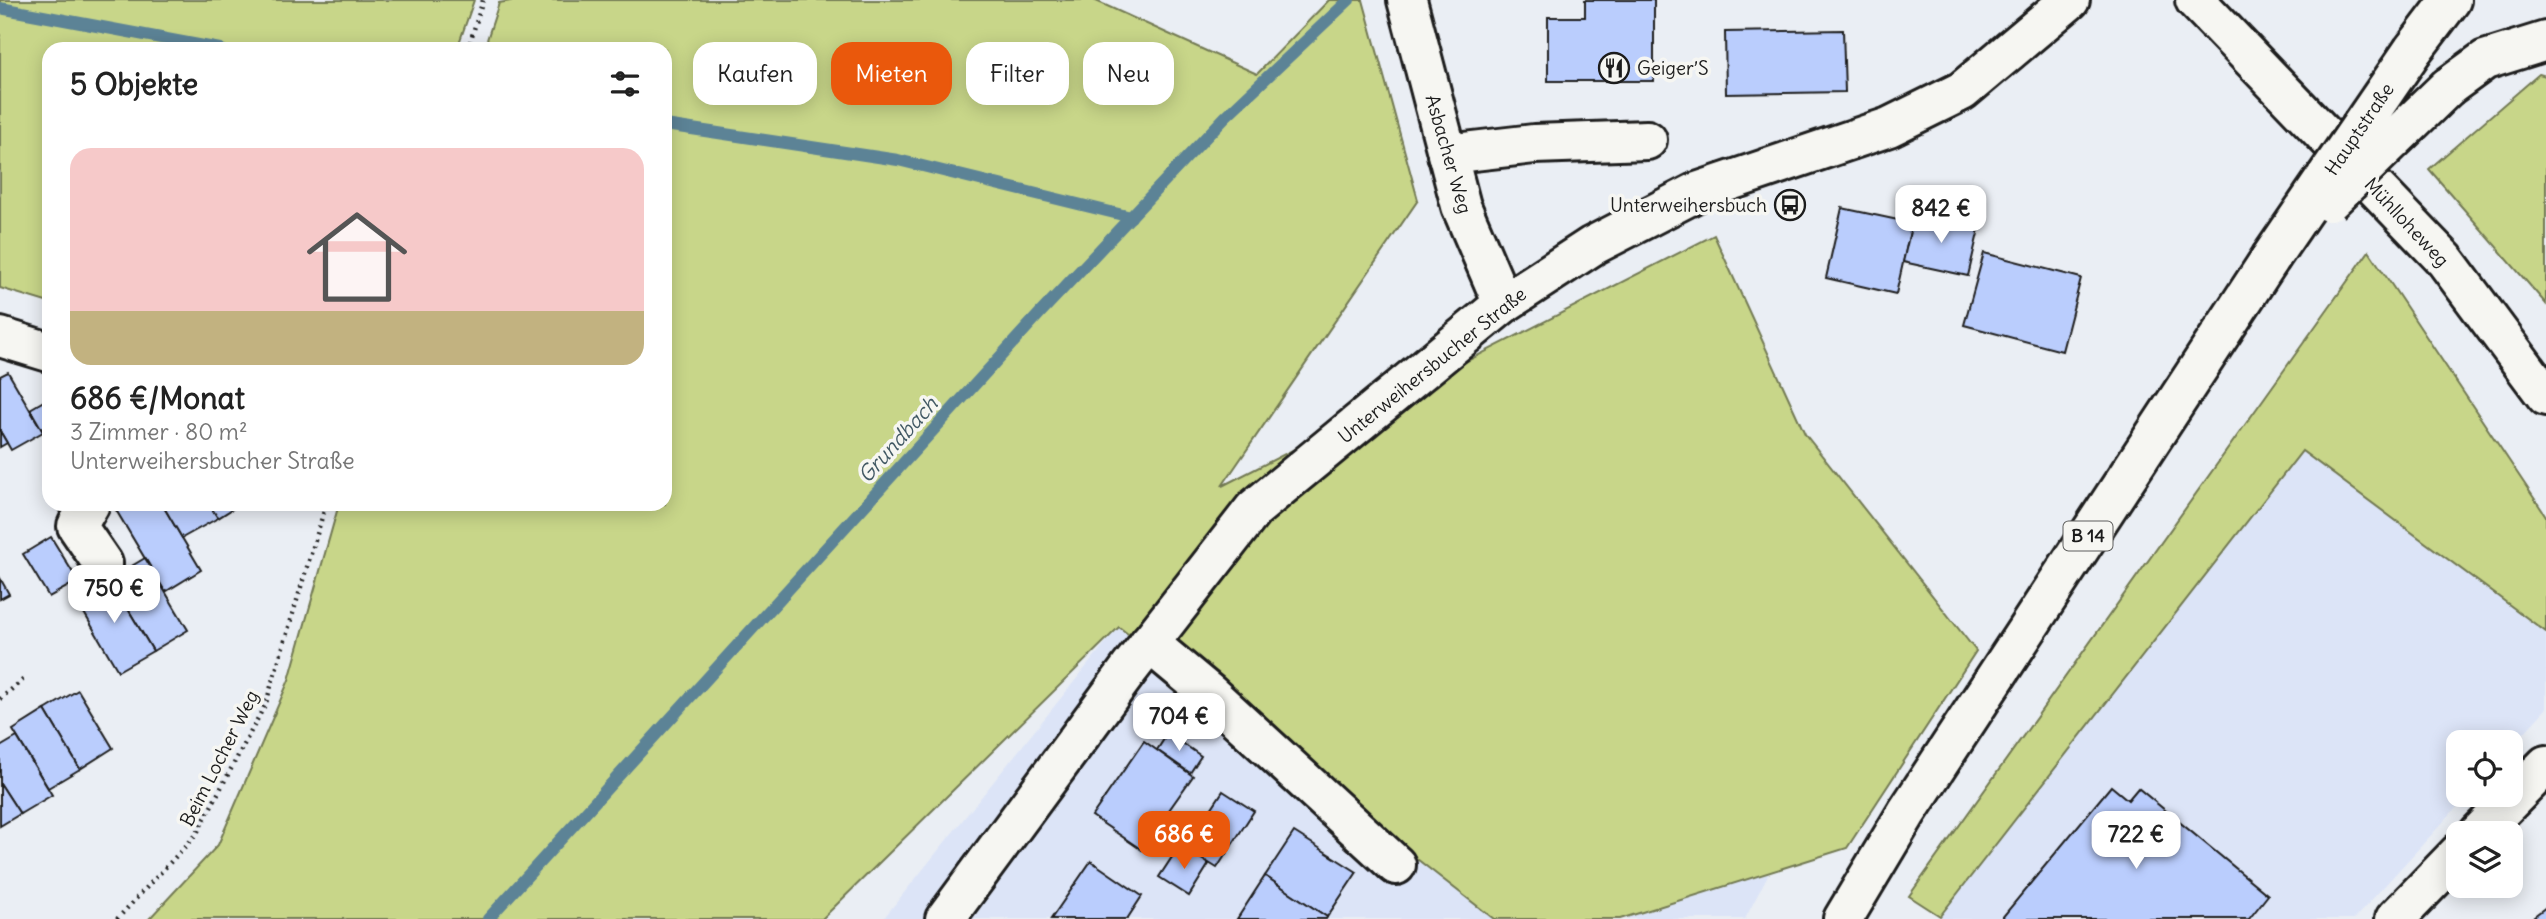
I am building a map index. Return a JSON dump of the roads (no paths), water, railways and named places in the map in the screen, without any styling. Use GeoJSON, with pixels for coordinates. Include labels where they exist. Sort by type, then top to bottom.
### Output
{"type":"FeatureCollection","features":[{"type":"Feature","properties":{"kind":"street","name":"Asbacher Weg"},"geometry":{"type":"LineString","coordinates":[[1408,0],[1461,206],[1503,304]]}},
{"type":"Feature","properties":{"kind":"street","name":"Unterweihersbucher Straße"},"geometry":{"type":"LineString","coordinates":[[945,919],[1149,643],[1254,509],[1503,304],[1592,246],[1697,192],[1889,127],[1962,91],[2070,0]]}},
{"type":"Feature","properties":{"kind":"street","name":"Mühlloheweg"},"geometry":{"type":"LineString","coordinates":[[2195,0],[2445,260],[2546,396]]}},
{"type":"Feature","properties":{"kind":"street","name":"Hauptstraße"},"geometry":{"type":"LineString","coordinates":[[2270,259],[2413,50],[2451,0]]}},
{"type":"Feature","properties":{"kind":"street"},"geometry":{"type":"LineString","coordinates":[[2270,259],[2448,87],[2485,60],[2546,41]]}},
{"type":"Feature","properties":{"kind":"street"},"geometry":{"type":"LineString","coordinates":[[1447,154],[1534,144],[1647,140]]}},
{"type":"Feature","properties":{"kind":"street","name":"B 14"},"geometry":{"type":"LineString","coordinates":[[1843,919],[1907,812],[2270,259]]}},
{"type":"Feature","properties":{"kind":"street"},"geometry":{"type":"LineString","coordinates":[[0,337],[42,350]]}},
{"type":"Feature","properties":{"kind":"street"},"geometry":{"type":"LineString","coordinates":[[86,511],[77,526],[103,564]]}},
{"type":"Feature","properties":{"kind":"street"},"geometry":{"type":"LineString","coordinates":[[1149,643],[1209,693],[1396,865]]}},
{"type":"Feature","properties":{"kind":"street"},"geometry":{"type":"LineString","coordinates":[[2491,821],[2546,765]]}},
{"type":"Feature","properties":{"kind":"street"},"geometry":{"type":"LineString","coordinates":[[2395,919],[2446,866]]}},
{"type":"Feature","properties":{"kind":"waterway","name":"Grundbach"},"geometry":{"type":"LineString","coordinates":[[488,919],[1041,312],[1225,117],[1349,0]]}},
{"type":"Feature","properties":{"kind":"waterway"},"geometry":{"type":"LineString","coordinates":[[0,8],[182,42]]}},
{"type":"Feature","properties":{"kind":"waterway"},"geometry":{"type":"LineString","coordinates":[[672,126],[898,160],[1131,217]]}},
{"type":"Feature","properties":{"kind":"place","name":"Geiger’S"},"geometry":{"type":"Point","coordinates":[1614,68]}},
{"type":"Feature","properties":{"kind":"place","name":"Unterweihersbuch"},"geometry":{"type":"Point","coordinates":[1790,205]}}]}
